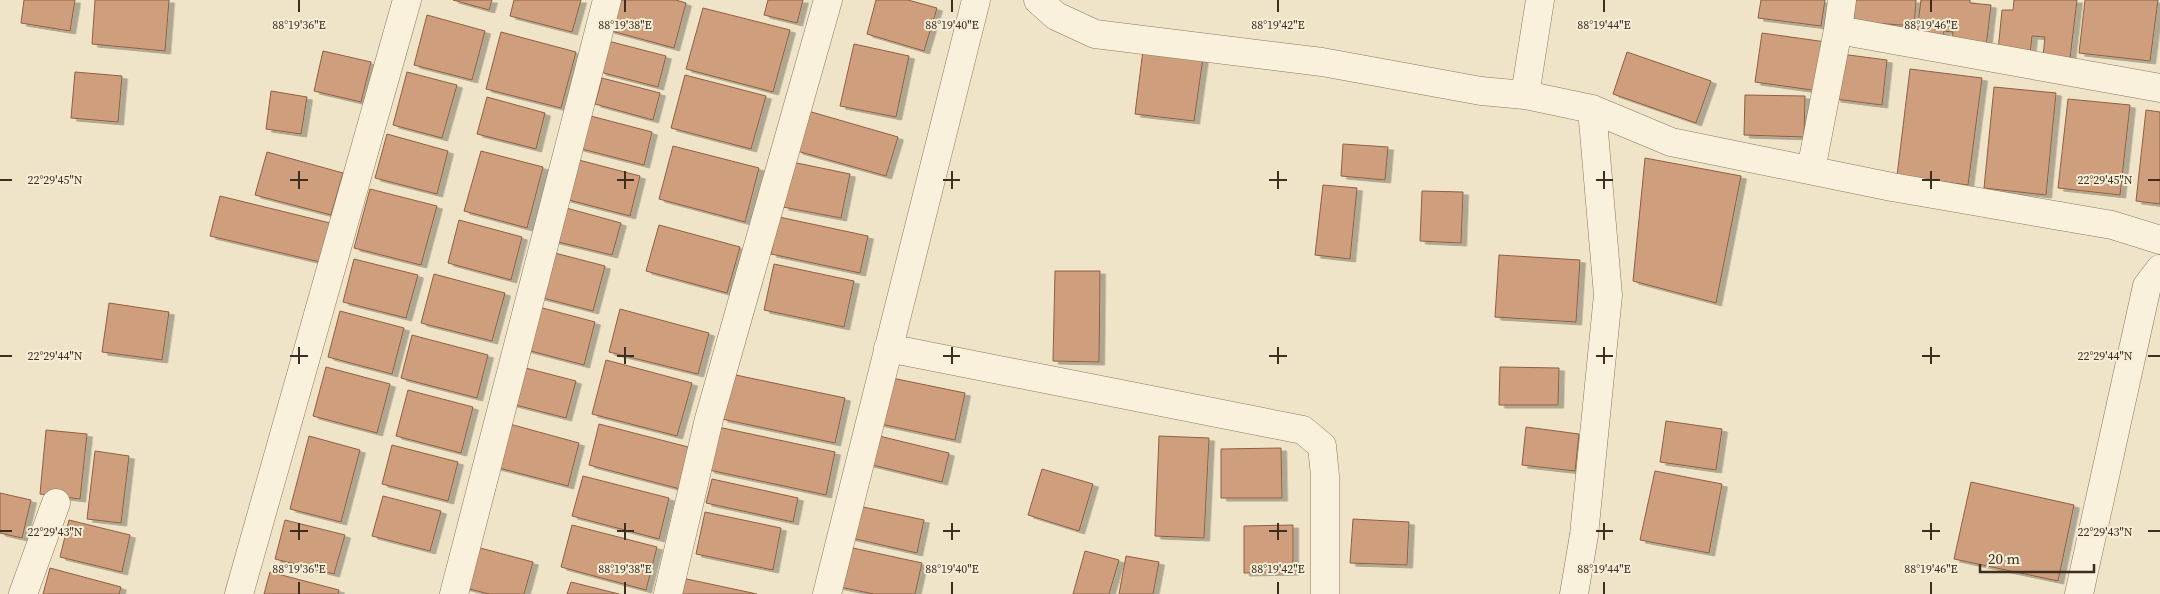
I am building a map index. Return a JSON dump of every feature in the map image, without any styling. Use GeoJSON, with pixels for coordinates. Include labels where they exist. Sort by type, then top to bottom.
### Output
{"type":"FeatureCollection","features":[{"type":"Feature","properties":{"kind":"street"},"geometry":{"type":"LineString","coordinates":[[239,594],[407,0]]}},
{"type":"Feature","properties":{"kind":"street"},"geometry":{"type":"LineString","coordinates":[[454,594],[607,0]]}},
{"type":"Feature","properties":{"kind":"street"},"geometry":{"type":"LineString","coordinates":[[668,594],[709,419],[828,0]]}},
{"type":"Feature","properties":{"kind":"street"},"geometry":{"type":"LineString","coordinates":[[827,594],[976,0]]}},
{"type":"Feature","properties":{"kind":"street"},"geometry":{"type":"LineString","coordinates":[[1038,0],[1056,16],[1095,34],[1322,62],[1481,91],[1525,95],[1592,109],[1671,142],[1892,187],[2112,225],[2160,240]]}},
{"type":"Feature","properties":{"kind":"street"},"geometry":{"type":"LineString","coordinates":[[1525,95],[1540,0]]}},
{"type":"Feature","properties":{"kind":"street"},"geometry":{"type":"LineString","coordinates":[[1811,170],[1842,0]]}},
{"type":"Feature","properties":{"kind":"street"},"geometry":{"type":"LineString","coordinates":[[1838,30],[2160,88]]}},
{"type":"Feature","properties":{"kind":"street"},"geometry":{"type":"LineString","coordinates":[[1574,594],[1584,535],[1608,295],[1592,109]]}},
{"type":"Feature","properties":{"kind":"street"},"geometry":{"type":"LineString","coordinates":[[2078,594],[2156,281]]}},
{"type":"Feature","properties":{"kind":"street"},"geometry":{"type":"LineString","coordinates":[[888,348],[1303,430],[1322,446],[1326,476],[1326,594]]}},
{"type":"Feature","properties":{"kind":"street"},"geometry":{"type":"LineString","coordinates":[[24,594],[56,503]]}},
{"type":"Feature","properties":{"kind":"building"},"geometry":{"type":"Polygon","coordinates":[[[24,0],[75,0],[70,31],[21,23],[24,0]]]}},
{"type":"Feature","properties":{"kind":"building"},"geometry":{"type":"Polygon","coordinates":[[[95,0],[169,0],[165,51],[92,44],[95,0]]]}},
{"type":"Feature","properties":{"kind":"building"},"geometry":{"type":"Polygon","coordinates":[[[453,0],[492,0],[489,10],[453,0]]]}},
{"type":"Feature","properties":{"kind":"building"},"geometry":{"type":"Polygon","coordinates":[[[514,0],[581,0],[572,32],[510,16],[514,0]]]}},
{"type":"Feature","properties":{"kind":"building"},"geometry":{"type":"Polygon","coordinates":[[[615,0],[676,0],[686,3],[674,48],[608,30],[615,0]]]}},
{"type":"Feature","properties":{"kind":"building"},"geometry":{"type":"Polygon","coordinates":[[[768,0],[803,0],[797,23],[764,15],[768,0]]]}},
{"type":"Feature","properties":{"kind":"building"},"geometry":{"type":"Polygon","coordinates":[[[876,0],[908,0],[937,8],[924,51],[867,34],[876,0]]]}},
{"type":"Feature","properties":{"kind":"building"},"geometry":{"type":"Polygon","coordinates":[[[1761,0],[1825,0],[1821,26],[1758,18],[1761,0]]]}},
{"type":"Feature","properties":{"kind":"building"},"geometry":{"type":"Polygon","coordinates":[[[1850,0],[1916,0],[1914,26],[1848,21],[1850,0]]]}},
{"type":"Feature","properties":{"kind":"building"},"geometry":{"type":"Polygon","coordinates":[[[1921,0],[1970,0],[1970,3],[1991,5],[1986,47],[1952,43],[1953,32],[1944,31],[1942,42],[1916,39],[1921,0]]]}},
{"type":"Feature","properties":{"kind":"building"},"geometry":{"type":"Polygon","coordinates":[[[2014,0],[2077,0],[2070,58],[2043,56],[2045,37],[2032,36],[2030,54],[1998,51],[2002,10],[2013,10],[2014,0]]]}},
{"type":"Feature","properties":{"kind":"building"},"geometry":{"type":"Polygon","coordinates":[[[2085,0],[2158,0],[2150,61],[2079,53],[2085,0]]]}},
{"type":"Feature","properties":{"kind":"building"},"geometry":{"type":"Polygon","coordinates":[[[703,8],[790,30],[773,92],[686,69],[703,8]]]}},
{"type":"Feature","properties":{"kind":"building"},"geometry":{"type":"Polygon","coordinates":[[[427,15],[485,31],[472,80],[414,65],[427,15]]]}},
{"type":"Feature","properties":{"kind":"building"},"geometry":{"type":"Polygon","coordinates":[[[501,32],[576,52],[561,108],[486,89],[501,32]]]}},
{"type":"Feature","properties":{"kind":"building"},"geometry":{"type":"Polygon","coordinates":[[[1762,33],[1826,42],[1819,91],[1755,82],[1762,33]]]}},
{"type":"Feature","properties":{"kind":"building"},"geometry":{"type":"Polygon","coordinates":[[[608,41],[666,56],[658,87],[600,72],[608,41]]]}},
{"type":"Feature","properties":{"kind":"building"},"geometry":{"type":"Polygon","coordinates":[[[854,44],[909,56],[896,117],[840,106],[854,44]]]}},
{"type":"Feature","properties":{"kind":"building"},"geometry":{"type":"Polygon","coordinates":[[[1143,50],[1203,58],[1194,121],[1135,114],[1143,50]]]}},
{"type":"Feature","properties":{"kind":"building"},"geometry":{"type":"Polygon","coordinates":[[[323,51],[371,62],[361,102],[314,91],[323,51]]]}},
{"type":"Feature","properties":{"kind":"building"},"geometry":{"type":"Polygon","coordinates":[[[1627,52],[1711,81],[1696,123],[1613,94],[1627,52]]]}},
{"type":"Feature","properties":{"kind":"building"},"geometry":{"type":"Polygon","coordinates":[[[1841,54],[1887,60],[1882,105],[1835,99],[1841,54]]]}},
{"type":"Feature","properties":{"kind":"building"},"geometry":{"type":"Polygon","coordinates":[[[1910,69],[1982,78],[1968,185],[1897,176],[1910,69]]]}},
{"type":"Feature","properties":{"kind":"building"},"geometry":{"type":"Polygon","coordinates":[[[75,72],[122,76],[118,122],[71,118],[75,72]]]}},
{"type":"Feature","properties":{"kind":"building"},"geometry":{"type":"Polygon","coordinates":[[[407,72],[457,85],[442,138],[393,125],[407,72]]]}},
{"type":"Feature","properties":{"kind":"building"},"geometry":{"type":"Polygon","coordinates":[[[685,75],[766,96],[751,149],[671,128],[685,75]]]}},
{"type":"Feature","properties":{"kind":"building"},"geometry":{"type":"Polygon","coordinates":[[[602,78],[660,93],[653,120],[595,104],[602,78]]]}},
{"type":"Feature","properties":{"kind":"building"},"geometry":{"type":"Polygon","coordinates":[[[1994,87],[2056,93],[2046,195],[1984,188],[1994,87]]]}},
{"type":"Feature","properties":{"kind":"building"},"geometry":{"type":"Polygon","coordinates":[[[271,91],[307,97],[301,134],[266,129],[271,91]]]}},
{"type":"Feature","properties":{"kind":"building"},"geometry":{"type":"Polygon","coordinates":[[[1745,95],[1805,96],[1804,137],[1744,135],[1745,95]]]}},
{"type":"Feature","properties":{"kind":"building"},"geometry":{"type":"Polygon","coordinates":[[[487,97],[545,113],[536,149],[477,134],[487,97]]]}},
{"type":"Feature","properties":{"kind":"building"},"geometry":{"type":"Polygon","coordinates":[[[2068,99],[2130,105],[2120,195],[2058,188],[2068,99]]]}},
{"type":"Feature","properties":{"kind":"building"},"geometry":{"type":"Polygon","coordinates":[[[2146,110],[2160,112],[2160,204],[2136,201],[2146,110]]]}},
{"type":"Feature","properties":{"kind":"building"},"geometry":{"type":"Polygon","coordinates":[[[808,111],[898,137],[886,176],[797,151],[808,111]]]}},
{"type":"Feature","properties":{"kind":"building"},"geometry":{"type":"Polygon","coordinates":[[[587,115],[652,132],[644,165],[578,148],[587,115]]]}},
{"type":"Feature","properties":{"kind":"building"},"geometry":{"type":"Polygon","coordinates":[[[387,134],[448,151],[437,194],[375,178],[387,134]]]}},
{"type":"Feature","properties":{"kind":"building"},"geometry":{"type":"Polygon","coordinates":[[[1343,144],[1388,147],[1385,180],[1341,176],[1343,144]]]}},
{"type":"Feature","properties":{"kind":"building"},"geometry":{"type":"Polygon","coordinates":[[[673,146],[759,168],[745,222],[659,199],[673,146]]]}},
{"type":"Feature","properties":{"kind":"building"},"geometry":{"type":"Polygon","coordinates":[[[481,151],[543,167],[527,228],[464,211],[481,151]]]}},
{"type":"Feature","properties":{"kind":"building"},"geometry":{"type":"Polygon","coordinates":[[[267,152],[343,173],[331,215],[255,195],[267,152]]]}},
{"type":"Feature","properties":{"kind":"building"},"geometry":{"type":"Polygon","coordinates":[[[1645,158],[1741,176],[1716,303],[1633,281],[1645,158]]]}},
{"type":"Feature","properties":{"kind":"building"},"geometry":{"type":"Polygon","coordinates":[[[575,159],[640,176],[630,216],[565,199],[575,159]]]}},
{"type":"Feature","properties":{"kind":"building"},"geometry":{"type":"Polygon","coordinates":[[[792,162],[850,174],[841,218],[783,207],[792,162]]]}},
{"type":"Feature","properties":{"kind":"building"},"geometry":{"type":"Polygon","coordinates":[[[1323,185],[1357,188],[1350,259],[1315,255],[1323,185]]]}},
{"type":"Feature","properties":{"kind":"building"},"geometry":{"type":"Polygon","coordinates":[[[370,189],[437,206],[421,265],[354,248],[370,189]]]}},
{"type":"Feature","properties":{"kind":"building"},"geometry":{"type":"Polygon","coordinates":[[[1422,191],[1463,192],[1461,243],[1420,241],[1422,191]]]}},
{"type":"Feature","properties":{"kind":"building"},"geometry":{"type":"Polygon","coordinates":[[[220,196],[330,223],[320,262],[210,236],[220,196]]]}},
{"type":"Feature","properties":{"kind":"building"},"geometry":{"type":"Polygon","coordinates":[[[559,206],[621,223],[612,255],[550,240],[559,206]]]}},
{"type":"Feature","properties":{"kind":"building"},"geometry":{"type":"Polygon","coordinates":[[[779,217],[868,236],[860,273],[771,254],[779,217]]]}},
{"type":"Feature","properties":{"kind":"building"},"geometry":{"type":"Polygon","coordinates":[[[459,220],[522,237],[511,280],[448,263],[459,220]]]}},
{"type":"Feature","properties":{"kind":"building"},"geometry":{"type":"Polygon","coordinates":[[[659,225],[740,247],[727,293],[646,271],[659,225]]]}},
{"type":"Feature","properties":{"kind":"building"},"geometry":{"type":"Polygon","coordinates":[[[551,252],[605,266],[593,311],[539,297],[551,252]]]}},
{"type":"Feature","properties":{"kind":"building"},"geometry":{"type":"Polygon","coordinates":[[[1499,255],[1580,260],[1576,322],[1495,317],[1499,255]]]}},
{"type":"Feature","properties":{"kind":"building"},"geometry":{"type":"Polygon","coordinates":[[[354,259],[418,275],[406,318],[343,302],[354,259]]]}},
{"type":"Feature","properties":{"kind":"building"},"geometry":{"type":"Polygon","coordinates":[[[774,264],[854,281],[844,327],[764,310],[774,264]]]}},
{"type":"Feature","properties":{"kind":"building"},"geometry":{"type":"Polygon","coordinates":[[[1055,271],[1100,271],[1099,362],[1053,361],[1055,271]]]}},
{"type":"Feature","properties":{"kind":"building"},"geometry":{"type":"Polygon","coordinates":[[[434,274],[505,293],[492,341],[421,323],[434,274]]]}},
{"type":"Feature","properties":{"kind":"building"},"geometry":{"type":"Polygon","coordinates":[[[109,303],[169,312],[162,360],[102,352],[109,303]]]}},
{"type":"Feature","properties":{"kind":"building"},"geometry":{"type":"Polygon","coordinates":[[[535,306],[595,322],[584,365],[523,349],[535,306]]]}},
{"type":"Feature","properties":{"kind":"building"},"geometry":{"type":"Polygon","coordinates":[[[620,309],[709,333],[698,374],[609,352],[620,309]]]}},
{"type":"Feature","properties":{"kind":"building"},"geometry":{"type":"Polygon","coordinates":[[[340,311],[404,328],[392,374],[328,357],[340,311]]]}},
{"type":"Feature","properties":{"kind":"building"},"geometry":{"type":"Polygon","coordinates":[[[412,335],[488,355],[477,398],[401,378],[412,335]]]}},
{"type":"Feature","properties":{"kind":"building"},"geometry":{"type":"Polygon","coordinates":[[[606,360],[692,383],[677,436],[592,414],[606,360]]]}},
{"type":"Feature","properties":{"kind":"building"},"geometry":{"type":"Polygon","coordinates":[[[518,366],[576,381],[566,418],[508,403],[518,366]]]}},
{"type":"Feature","properties":{"kind":"building"},"geometry":{"type":"Polygon","coordinates":[[[326,367],[390,384],[377,433],[313,416],[326,367]]]}},
{"type":"Feature","properties":{"kind":"building"},"geometry":{"type":"Polygon","coordinates":[[[1500,367],[1559,368],[1558,405],[1499,405],[1500,367]]]}},
{"type":"Feature","properties":{"kind":"building"},"geometry":{"type":"Polygon","coordinates":[[[731,374],[845,398],[835,443],[722,419],[731,374]]]}},
{"type":"Feature","properties":{"kind":"building"},"geometry":{"type":"Polygon","coordinates":[[[887,377],[965,393],[955,440],[876,423],[887,377]]]}},
{"type":"Feature","properties":{"kind":"building"},"geometry":{"type":"Polygon","coordinates":[[[408,390],[473,407],[461,453],[396,436],[408,390]]]}},
{"type":"Feature","properties":{"kind":"building"},"geometry":{"type":"Polygon","coordinates":[[[1666,421],[1722,429],[1716,470],[1660,462],[1666,421]]]}},
{"type":"Feature","properties":{"kind":"building"},"geometry":{"type":"Polygon","coordinates":[[[506,423],[579,443],[568,486],[495,467],[506,423]]]}},
{"type":"Feature","properties":{"kind":"building"},"geometry":{"type":"Polygon","coordinates":[[[599,424],[692,448],[680,489],[589,465],[599,424]]]}},
{"type":"Feature","properties":{"kind":"building"},"geometry":{"type":"Polygon","coordinates":[[[718,427],[835,452],[826,495],[709,470],[718,427]]]}},
{"type":"Feature","properties":{"kind":"building"},"geometry":{"type":"Polygon","coordinates":[[[1526,427],[1579,434],[1575,471],[1522,465],[1526,427]]]}},
{"type":"Feature","properties":{"kind":"building"},"geometry":{"type":"Polygon","coordinates":[[[46,430],[87,434],[80,499],[40,494],[46,430]]]}},
{"type":"Feature","properties":{"kind":"building"},"geometry":{"type":"Polygon","coordinates":[[[875,435],[949,453],[942,482],[868,464],[875,435]]]}},
{"type":"Feature","properties":{"kind":"building"},"geometry":{"type":"Polygon","coordinates":[[[309,436],[360,450],[341,522],[290,509],[309,436]]]}},
{"type":"Feature","properties":{"kind":"building"},"geometry":{"type":"Polygon","coordinates":[[[1159,436],[1209,438],[1204,538],[1155,536],[1159,436]]]}},
{"type":"Feature","properties":{"kind":"building"},"geometry":{"type":"Polygon","coordinates":[[[392,445],[458,462],[448,501],[382,484],[392,445]]]}},
{"type":"Feature","properties":{"kind":"building"},"geometry":{"type":"Polygon","coordinates":[[[1281,448],[1282,498],[1221,498],[1221,449],[1281,448]]]}},
{"type":"Feature","properties":{"kind":"building"},"geometry":{"type":"Polygon","coordinates":[[[95,451],[129,456],[121,523],[87,519],[95,451]]]}},
{"type":"Feature","properties":{"kind":"building"},"geometry":{"type":"Polygon","coordinates":[[[1042,469],[1093,484],[1079,531],[1028,515],[1042,469]]]}},
{"type":"Feature","properties":{"kind":"building"},"geometry":{"type":"Polygon","coordinates":[[[1655,471],[1722,484],[1709,553],[1640,540],[1655,471]]]}},
{"type":"Feature","properties":{"kind":"building"},"geometry":{"type":"Polygon","coordinates":[[[583,476],[669,498],[659,539],[572,516],[583,476]]]}},
{"type":"Feature","properties":{"kind":"building"},"geometry":{"type":"Polygon","coordinates":[[[712,479],[798,498],[793,522],[706,503],[712,479]]]}},
{"type":"Feature","properties":{"kind":"building"},"geometry":{"type":"Polygon","coordinates":[[[1971,482],[2074,505],[2058,581],[1954,559],[1971,482]]]}},
{"type":"Feature","properties":{"kind":"building"},"geometry":{"type":"Polygon","coordinates":[[[0,493],[31,500],[22,538],[0,533],[0,493]]]}},
{"type":"Feature","properties":{"kind":"building"},"geometry":{"type":"Polygon","coordinates":[[[383,496],[441,511],[430,551],[372,536],[383,496]]]}},
{"type":"Feature","properties":{"kind":"building"},"geometry":{"type":"Polygon","coordinates":[[[854,505],[924,520],[917,553],[847,537],[854,505]]]}},
{"type":"Feature","properties":{"kind":"building"},"geometry":{"type":"Polygon","coordinates":[[[705,512],[781,528],[773,570],[696,554],[705,512]]]}},
{"type":"Feature","properties":{"kind":"building"},"geometry":{"type":"Polygon","coordinates":[[[1353,519],[1409,522],[1407,565],[1350,563],[1353,519]]]}},
{"type":"Feature","properties":{"kind":"building"},"geometry":{"type":"Polygon","coordinates":[[[69,520],[130,535],[122,572],[60,557],[69,520]]]}},
{"type":"Feature","properties":{"kind":"building"},"geometry":{"type":"Polygon","coordinates":[[[285,520],[345,535],[334,574],[275,559],[285,520]]]}},
{"type":"Feature","properties":{"kind":"building"},"geometry":{"type":"Polygon","coordinates":[[[572,525],[657,547],[646,590],[561,567],[572,525]]]}},
{"type":"Feature","properties":{"kind":"building"},"geometry":{"type":"Polygon","coordinates":[[[1293,525],[1293,572],[1244,573],[1244,526],[1293,525]]]}},
{"type":"Feature","properties":{"kind":"building"},"geometry":{"type":"Polygon","coordinates":[[[469,545],[533,562],[524,594],[489,594],[458,586],[469,545]]]}},
{"type":"Feature","properties":{"kind":"building"},"geometry":{"type":"Polygon","coordinates":[[[844,546],[922,563],[915,594],[874,594],[835,586],[844,546]]]}},
{"type":"Feature","properties":{"kind":"building"},"geometry":{"type":"Polygon","coordinates":[[[1085,551],[1119,560],[1109,594],[1073,594],[1085,551]]]}},
{"type":"Feature","properties":{"kind":"building"},"geometry":{"type":"Polygon","coordinates":[[[1126,556],[1159,562],[1153,594],[1119,594],[1126,556]]]}},
{"type":"Feature","properties":{"kind":"building"},"geometry":{"type":"Polygon","coordinates":[[[50,568],[121,587],[119,594],[43,594],[50,568]]]}},
{"type":"Feature","properties":{"kind":"building"},"geometry":{"type":"Polygon","coordinates":[[[270,572],[339,590],[338,594],[264,594],[270,572]]]}},
{"type":"Feature","properties":{"kind":"building"},"geometry":{"type":"Polygon","coordinates":[[[682,578],[757,594],[678,594],[682,578]]]}},
{"type":"Feature","properties":{"kind":"building"},"geometry":{"type":"Polygon","coordinates":[[[571,582],[619,594],[567,594],[571,582]]]}}]}
